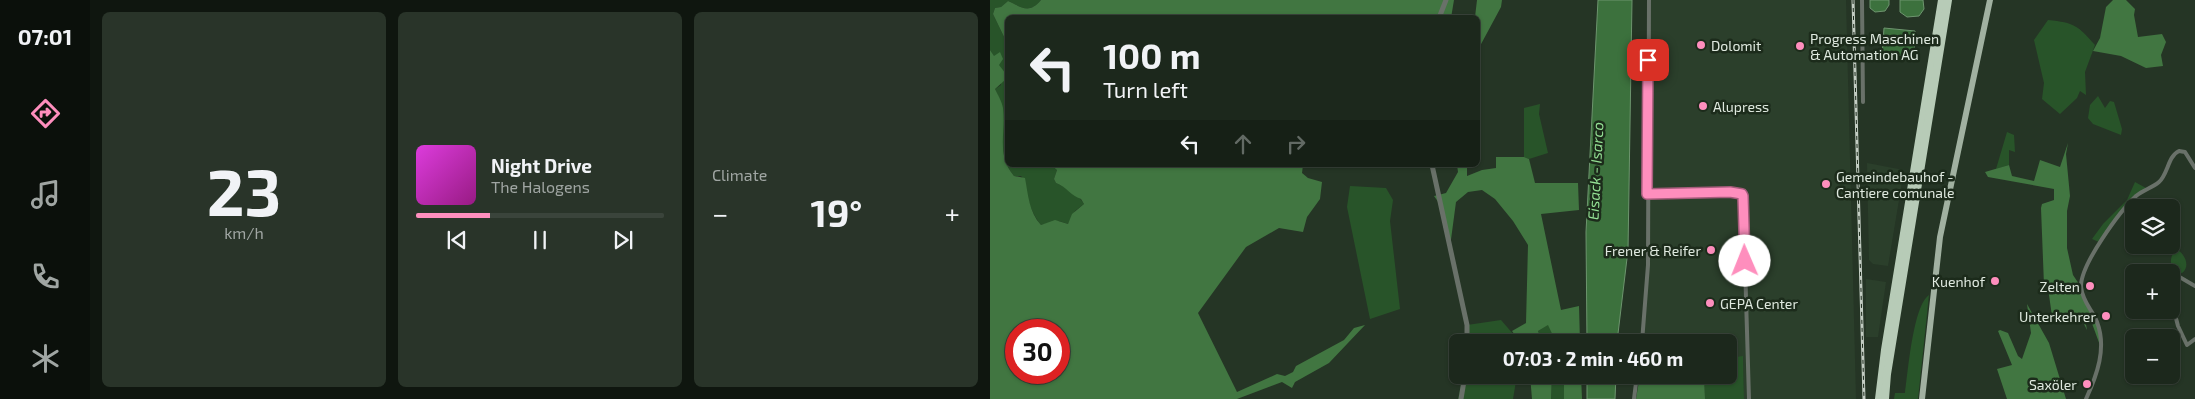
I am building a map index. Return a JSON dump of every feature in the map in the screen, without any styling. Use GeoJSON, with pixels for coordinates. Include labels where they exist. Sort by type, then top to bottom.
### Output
{"type":"FeatureCollection","features":[{"type":"Feature","properties":{"kind":"highway"},"geometry":{"type":"LineString","coordinates":[[1879,399],[1942,0]]}},
{"type":"Feature","properties":{"kind":"highway"},"geometry":{"type":"LineString","coordinates":[[1885,399],[1887,374],[1948,0]]}},
{"type":"Feature","properties":{"kind":"main road"},"geometry":{"type":"LineString","coordinates":[[1922,399],[1940,237],[1990,0]]}},
{"type":"Feature","properties":{"kind":"street"},"geometry":{"type":"LineString","coordinates":[[1440,15],[1446,0]]}},
{"type":"Feature","properties":{"kind":"street"},"geometry":{"type":"LineString","coordinates":[[1643,334],[1648,265],[1649,0]]}},
{"type":"Feature","properties":{"kind":"street"},"geometry":{"type":"LineString","coordinates":[[1862,0],[1863,102]]}},
{"type":"Feature","properties":{"kind":"street"},"geometry":{"type":"LineString","coordinates":[[2086,399],[2098,373],[2100,342],[2097,322],[2087,308],[2082,287],[2089,261],[2119,215],[2135,197],[2161,179],[2175,153],[2179,151],[2185,152],[2195,168]]}},
{"type":"Feature","properties":{"kind":"street"},"geometry":{"type":"LineString","coordinates":[[1432,167],[1467,325],[1467,334]]}},
{"type":"Feature","properties":{"kind":"street"},"geometry":{"type":"LineString","coordinates":[[1647,194],[1739,192],[1743,196],[1749,399]]}},
{"type":"Feature","properties":{"kind":"street"},"geometry":{"type":"LineString","coordinates":[[2180,277],[2195,286]]}},
{"type":"Feature","properties":{"kind":"street"},"geometry":{"type":"LineString","coordinates":[[2176,319],[2187,345],[2195,339]]}},
{"type":"Feature","properties":{"kind":"street"},"geometry":{"type":"LineString","coordinates":[[1460,399],[1463,384]]}},
{"type":"Feature","properties":{"kind":"street"},"geometry":{"type":"LineString","coordinates":[[1634,399],[1636,384]]}},
{"type":"Feature","properties":{"kind":"shaded area"},"geometry":{"type":"Polygon","coordinates":[[[990,0],[1041,0],[1029,8],[1008,1],[1001,7],[995,8],[993,14],[1005,39],[1005,159],[1001,104],[995,89],[1001,85],[999,65],[990,50],[990,0]]]}},
{"type":"Feature","properties":{"kind":"shaded area"},"geometry":{"type":"Polygon","coordinates":[[[1041,0],[1454,0],[1452,15],[1005,15],[1005,39],[993,14],[995,8],[1001,7],[1008,1],[1026,8],[1037,4],[1041,0]]]}},
{"type":"Feature","properties":{"kind":"shaded area"},"geometry":{"type":"Polygon","coordinates":[[[1477,0],[1502,0],[1501,7],[1480,46],[1480,15],[1475,15],[1477,0]]]}},
{"type":"Feature","properties":{"kind":"shaded area"},"geometry":{"type":"Polygon","coordinates":[[[1649,0],[1846,0],[1856,399],[1744,399],[1743,357],[1737,357],[1737,334],[1643,334],[1648,265],[1649,0]]]}},
{"type":"Feature","properties":{"kind":"shaded area"},"geometry":{"type":"Polygon","coordinates":[[[2113,0],[2126,0],[2135,9],[2134,15],[2138,37],[2162,34],[2166,42],[2161,55],[2163,66],[2146,68],[2121,56],[2093,51],[2100,38],[2106,7],[2113,0]]]}},
{"type":"Feature","properties":{"kind":"shaded area"},"geometry":{"type":"Polygon","coordinates":[[[2048,20],[2064,22],[2075,26],[2095,45],[2085,72],[2086,95],[2080,91],[2077,98],[2060,114],[2042,99],[2044,83],[2034,40],[2048,20]]]}},
{"type":"Feature","properties":{"kind":"shaded area"},"geometry":{"type":"Polygon","coordinates":[[[990,50],[994,56],[1000,52],[1003,59],[999,65],[1005,73],[1005,80],[995,89],[1003,108],[1005,167],[1008,167],[1014,176],[1025,178],[1031,209],[1041,225],[1055,220],[1068,224],[1072,214],[1084,204],[1081,199],[1056,183],[1054,179],[1057,170],[1053,167],[1303,167],[1302,173],[1308,178],[1322,182],[1320,199],[1307,217],[1303,232],[1279,228],[1246,247],[1198,313],[1237,392],[1277,374],[1285,376],[1293,372],[1296,366],[1344,340],[1354,328],[1365,325],[1329,363],[1295,382],[1292,388],[1282,382],[1237,399],[990,399],[990,50]]]}},
{"type":"Feature","properties":{"kind":"shaded area"},"geometry":{"type":"Polygon","coordinates":[[[2098,96],[2105,108],[2110,101],[2114,102],[2122,129],[2121,135],[2093,124],[2088,118],[2090,105],[2098,96]]]}},
{"type":"Feature","properties":{"kind":"shaded area"},"geometry":{"type":"Polygon","coordinates":[[[1540,104],[1539,114],[1548,153],[1529,159],[1524,157],[1524,108],[1540,104]]]}},
{"type":"Feature","properties":{"kind":"shaded area"},"geometry":{"type":"Polygon","coordinates":[[[2007,132],[2014,135],[2015,152],[2009,150],[2009,165],[1996,169],[2007,132]]]}},
{"type":"Feature","properties":{"kind":"shaded area"},"geometry":{"type":"Polygon","coordinates":[[[2068,143],[2066,154],[2070,196],[2067,211],[2067,248],[2073,275],[2081,287],[2084,299],[2097,322],[2101,348],[2090,318],[2085,319],[2087,330],[2081,318],[2053,323],[2048,288],[2044,285],[2041,208],[2042,204],[2054,200],[2054,189],[1988,177],[1985,172],[2009,165],[2012,176],[2034,181],[2040,160],[2060,167],[2068,143]]]}},
{"type":"Feature","properties":{"kind":"shaded area"},"geometry":{"type":"Polygon","coordinates":[[[1496,157],[1524,157],[1529,159],[1535,183],[1578,183],[1579,210],[1541,214],[1561,310],[1579,306],[1580,334],[1552,334],[1548,325],[1538,331],[1539,334],[1514,334],[1512,331],[1526,323],[1528,245],[1513,221],[1495,199],[1482,190],[1468,192],[1456,202],[1450,247],[1441,206],[1434,196],[1446,193],[1458,172],[1457,167],[1467,167],[1467,176],[1482,170],[1496,168],[1496,157]]]}},
{"type":"Feature","properties":{"kind":"shaded area"},"geometry":{"type":"Polygon","coordinates":[[[1867,163],[1904,170],[1888,266],[1873,264],[1869,260],[1867,163]]]}},
{"type":"Feature","properties":{"kind":"shaded area"},"geometry":{"type":"Polygon","coordinates":[[[1053,167],[1057,170],[1054,179],[1056,183],[1072,192],[1084,204],[1075,211],[1068,224],[1059,221],[1041,225],[1030,204],[1024,180],[1021,176],[1014,176],[1008,168],[1053,167]]]}},
{"type":"Feature","properties":{"kind":"shaded area"},"geometry":{"type":"Polygon","coordinates":[[[2135,182],[2146,188],[2135,199],[2127,199],[2135,182]]]}},
{"type":"Feature","properties":{"kind":"shaded area"},"geometry":{"type":"Polygon","coordinates":[[[1350,186],[1386,188],[1393,200],[1390,221],[1400,309],[1370,319],[1347,207],[1350,186]]]}},
{"type":"Feature","properties":{"kind":"shaded area"},"geometry":{"type":"Polygon","coordinates":[[[2125,202],[2125,210],[2101,243],[2092,239],[2103,224],[2125,202]]]}},
{"type":"Feature","properties":{"kind":"shaded area"},"geometry":{"type":"Polygon","coordinates":[[[2180,252],[2183,255],[2186,268],[2182,273],[2180,273],[2180,264],[2171,264],[2173,254],[2180,254],[2180,252]]]}},
{"type":"Feature","properties":{"kind":"shaded area"},"geometry":{"type":"Polygon","coordinates":[[[1866,279],[1886,282],[1878,337],[1866,337],[1866,279]]]}},
{"type":"Feature","properties":{"kind":"shaded area"},"geometry":{"type":"Polygon","coordinates":[[[1929,295],[1918,399],[1894,399],[1895,393],[1905,393],[1915,325],[1923,302],[1929,295]]]}},
{"type":"Feature","properties":{"kind":"shaded area"},"geometry":{"type":"Polygon","coordinates":[[[2027,304],[2049,343],[2066,399],[2007,399],[1997,369],[2012,365],[1998,331],[2008,333],[2018,356],[2022,359],[2031,333],[2027,304]]]}},
{"type":"Feature","properties":{"kind":"shaded area"},"geometry":{"type":"Polygon","coordinates":[[[1501,320],[1513,334],[1466,334],[1467,325],[1501,320]]]}},
{"type":"Feature","properties":{"kind":"shaded area"},"geometry":{"type":"Polygon","coordinates":[[[1549,324],[1553,334],[1539,334],[1538,331],[1549,324]]]}},
{"type":"Feature","properties":{"kind":"shaded area"},"geometry":{"type":"Polygon","coordinates":[[[1743,356],[1744,399],[1705,399],[1704,384],[1737,384],[1737,357],[1743,356]]]}},
{"type":"Feature","properties":{"kind":"shaded area"},"geometry":{"type":"Polygon","coordinates":[[[1461,384],[1516,384],[1513,399],[1458,399],[1461,384]]]}},
{"type":"Feature","properties":{"kind":"shaded area"},"geometry":{"type":"Polygon","coordinates":[[[1531,384],[1552,384],[1551,399],[1532,399],[1531,384]]]}},
{"type":"Feature","properties":{"kind":"shaded area"},"geometry":{"type":"Polygon","coordinates":[[[1552,384],[1564,384],[1564,399],[1551,399],[1552,384]]]}},
{"type":"Feature","properties":{"kind":"shaded area"},"geometry":{"type":"Polygon","coordinates":[[[1564,384],[1581,384],[1582,399],[1564,399],[1564,384]]]}},
{"type":"Feature","properties":{"kind":"shaded area"},"geometry":{"type":"Polygon","coordinates":[[[1638,384],[1704,384],[1705,399],[1636,399],[1638,384]]]}},
{"type":"Feature","properties":{"kind":"water","name":"Eisack - Isarco"},"geometry":{"type":"Polygon","coordinates":[[[1598,0],[1632,0],[1628,250],[1618,334],[1587,334],[1586,232],[1598,0]]]}},
{"type":"Feature","properties":{"kind":"water"},"geometry":{"type":"Polygon","coordinates":[[[1870,0],[1889,0],[1889,5],[1885,11],[1875,12],[1870,8],[1870,0]]]}},
{"type":"Feature","properties":{"kind":"water"},"geometry":{"type":"Polygon","coordinates":[[[1900,0],[1923,0],[1924,9],[1919,16],[1907,17],[1900,12],[1900,0]]]}},
{"type":"Feature","properties":{"kind":"water"},"geometry":{"type":"Polygon","coordinates":[[[1884,28],[1915,31],[1914,56],[1882,55],[1884,28]]]}},
{"type":"Feature","properties":{"kind":"water"},"geometry":{"type":"Polygon","coordinates":[[[1587,384],[1616,384],[1615,399],[1587,399],[1587,384]]]}},
{"type":"Feature","properties":{"kind":"railway"},"geometry":{"type":"LineString","coordinates":[[1853,0],[1864,399]]}},
{"type":"Feature","properties":{"kind":"place","name":"Dolomit"},"geometry":{"type":"Point","coordinates":[1701,45]}},
{"type":"Feature","properties":{"kind":"place","name":"Progress Maschinen & Automation AG"},"geometry":{"type":"Point","coordinates":[1800,46]}},
{"type":"Feature","properties":{"kind":"place","name":"Alupress"},"geometry":{"type":"Point","coordinates":[1703,106]}},
{"type":"Feature","properties":{"kind":"place","name":"Gemeindebauhof - Cantiere comunale"},"geometry":{"type":"Point","coordinates":[1826,184]}},
{"type":"Feature","properties":{"kind":"place","name":"Frener & Reifer"},"geometry":{"type":"Point","coordinates":[1711,250]}},
{"type":"Feature","properties":{"kind":"place","name":"Kuenhof"},"geometry":{"type":"Point","coordinates":[1995,281]}},
{"type":"Feature","properties":{"kind":"place","name":"Zelten"},"geometry":{"type":"Point","coordinates":[2090,286]}},
{"type":"Feature","properties":{"kind":"place","name":"GEPA Center"},"geometry":{"type":"Point","coordinates":[1710,303]}},
{"type":"Feature","properties":{"kind":"place","name":"Unterkehrer"},"geometry":{"type":"Point","coordinates":[2106,316]}},
{"type":"Feature","properties":{"kind":"place","name":"Saxöler"},"geometry":{"type":"Point","coordinates":[2087,384]}},
{"type":"Feature","properties":{"kind":"route"},"geometry":{"type":"LineString","coordinates":[[1648,60],[1647,194],[1739,192],[1742,194],[1745,261]]}}]}
